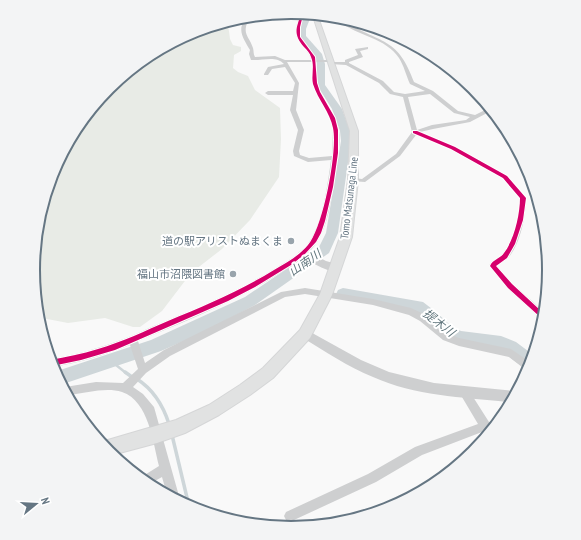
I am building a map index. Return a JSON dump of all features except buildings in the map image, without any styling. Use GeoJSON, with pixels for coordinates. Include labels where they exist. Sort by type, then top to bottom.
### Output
{"type":"FeatureCollection","features":[{"type":"Feature","properties":{"kind":"main road","name":"Tomo Matsunaga Line"},"geometry":{"type":"LineString","coordinates":[[113,447],[179,427],[214,410],[245,390],[268,373],[305,334],[326,295],[346,237],[353,180],[354,131],[350,115],[328,62],[318,21]]}},
{"type":"Feature","properties":{"kind":"street"},"geometry":{"type":"LineString","coordinates":[[57,361],[134,342],[227,300],[305,254],[319,234],[327,205],[334,158],[336,131],[332,115],[316,86],[314,78],[315,62],[298,35],[300,20]]}},
{"type":"Feature","properties":{"kind":"street"},"geometry":{"type":"LineString","coordinates":[[243,24],[243,33],[252,50],[250,54],[253,59],[275,58],[285,63],[297,83],[293,114],[301,130],[296,151],[297,156],[308,160],[334,158]]}},
{"type":"Feature","properties":{"kind":"street"},"geometry":{"type":"LineString","coordinates":[[350,27],[381,40],[400,54],[412,83],[431,92],[456,112],[475,117]]}},
{"type":"Feature","properties":{"kind":"street"},"geometry":{"type":"LineString","coordinates":[[347,64],[347,61],[361,56],[357,50],[366,48]]}},
{"type":"Feature","properties":{"kind":"street"},"geometry":{"type":"LineString","coordinates":[[266,74],[270,68],[285,63],[328,62],[347,64],[381,82],[392,93],[405,96],[431,92]]}},
{"type":"Feature","properties":{"kind":"street"},"geometry":{"type":"LineString","coordinates":[[268,93],[296,93]]}},
{"type":"Feature","properties":{"kind":"street"},"geometry":{"type":"LineString","coordinates":[[405,96],[415,132]]}},
{"type":"Feature","properties":{"kind":"street"},"geometry":{"type":"LineString","coordinates":[[353,180],[364,181],[398,155],[415,132],[432,127],[468,121],[485,112]]}},
{"type":"Feature","properties":{"kind":"street"},"geometry":{"type":"LineString","coordinates":[[415,132],[453,148],[505,177],[523,198],[515,235],[505,256],[494,262],[493,266],[510,286],[538,312]]}},
{"type":"Feature","properties":{"kind":"street"},"geometry":{"type":"LineString","coordinates":[[305,254],[323,264],[336,268]]}},
{"type":"Feature","properties":{"kind":"street"},"geometry":{"type":"LineString","coordinates":[[70,390],[113,385],[136,376],[167,353],[284,294],[305,291],[373,302],[411,312],[423,318],[446,337],[459,342],[511,352],[523,362]]}},
{"type":"Feature","properties":{"kind":"street"},"geometry":{"type":"LineString","coordinates":[[305,334],[366,369],[390,378],[415,385],[464,392],[508,396]]}},
{"type":"Feature","properties":{"kind":"street"},"geometry":{"type":"LineString","coordinates":[[134,342],[138,398],[150,411],[160,434],[172,491]]}},
{"type":"Feature","properties":{"kind":"street"},"geometry":{"type":"LineString","coordinates":[[464,392],[486,428]]}},
{"type":"Feature","properties":{"kind":"street"},"geometry":{"type":"LineString","coordinates":[[290,516],[372,478],[419,451],[485,428]]}},
{"type":"Feature","properties":{"kind":"street"},"geometry":{"type":"LineString","coordinates":[[150,478],[166,469]]}},
{"type":"Feature","properties":{"kind":"shaded area"},"geometry":{"type":"Polygon","coordinates":[[[228,27],[230,39],[233,45],[241,47],[241,51],[234,55],[233,68],[248,76],[255,90],[280,108],[281,139],[279,177],[250,220],[222,249],[191,273],[162,311],[140,327],[133,327],[105,318],[68,323],[44,318],[40,286],[40,254],[44,221],[48,205],[65,159],[73,144],[91,117],[113,93],[125,81],[151,61],[194,38],[228,27]]]}},
{"type":"Feature","properties":{"kind":"waterway","name":"山南川"},"geometry":{"type":"LineString","coordinates":[[63,376],[155,346],[198,327],[250,301],[324,250],[332,233],[346,141],[345,131],[337,109],[321,85],[321,64],[318,54],[302,36],[302,29],[306,20]]}},
{"type":"Feature","properties":{"kind":"waterway","name":"提木川"},"geometry":{"type":"LineString","coordinates":[[343,294],[418,306],[431,316],[444,330],[457,337],[467,340],[501,343],[510,347],[525,359]]}},
{"type":"Feature","properties":{"kind":"waterway"},"geometry":{"type":"LineString","coordinates":[[111,361],[126,373]]}},
{"type":"Feature","properties":{"kind":"waterway"},"geometry":{"type":"LineString","coordinates":[[125,372],[132,377]]}},
{"type":"Feature","properties":{"kind":"waterway"},"geometry":{"type":"LineString","coordinates":[[137,379],[143,383],[157,398],[164,410],[169,424]]}},
{"type":"Feature","properties":{"kind":"waterway"},"geometry":{"type":"LineString","coordinates":[[172,435],[187,499]]}},
{"type":"Feature","properties":{"kind":"cycle path"},"geometry":{"type":"LineString","coordinates":[[57,362],[112,348],[226,299],[289,264],[302,254],[314,241],[327,205],[335,153],[336,130],[335,124],[318,92],[315,83],[313,57],[299,37],[298,27],[300,20]]}},
{"type":"Feature","properties":{"kind":"cycle path"},"geometry":{"type":"LineString","coordinates":[[415,132],[453,148],[505,177],[523,198],[520,220],[512,244],[505,256],[495,262],[493,266],[510,286],[538,312]]}},
{"type":"Feature","properties":{"kind":"place","name":"道の駅アリストぬまくま"},"geometry":{"type":"Point","coordinates":[291,241]}},
{"type":"Feature","properties":{"kind":"place","name":"福山市沼隈図書館"},"geometry":{"type":"Point","coordinates":[233,274]}}]}
